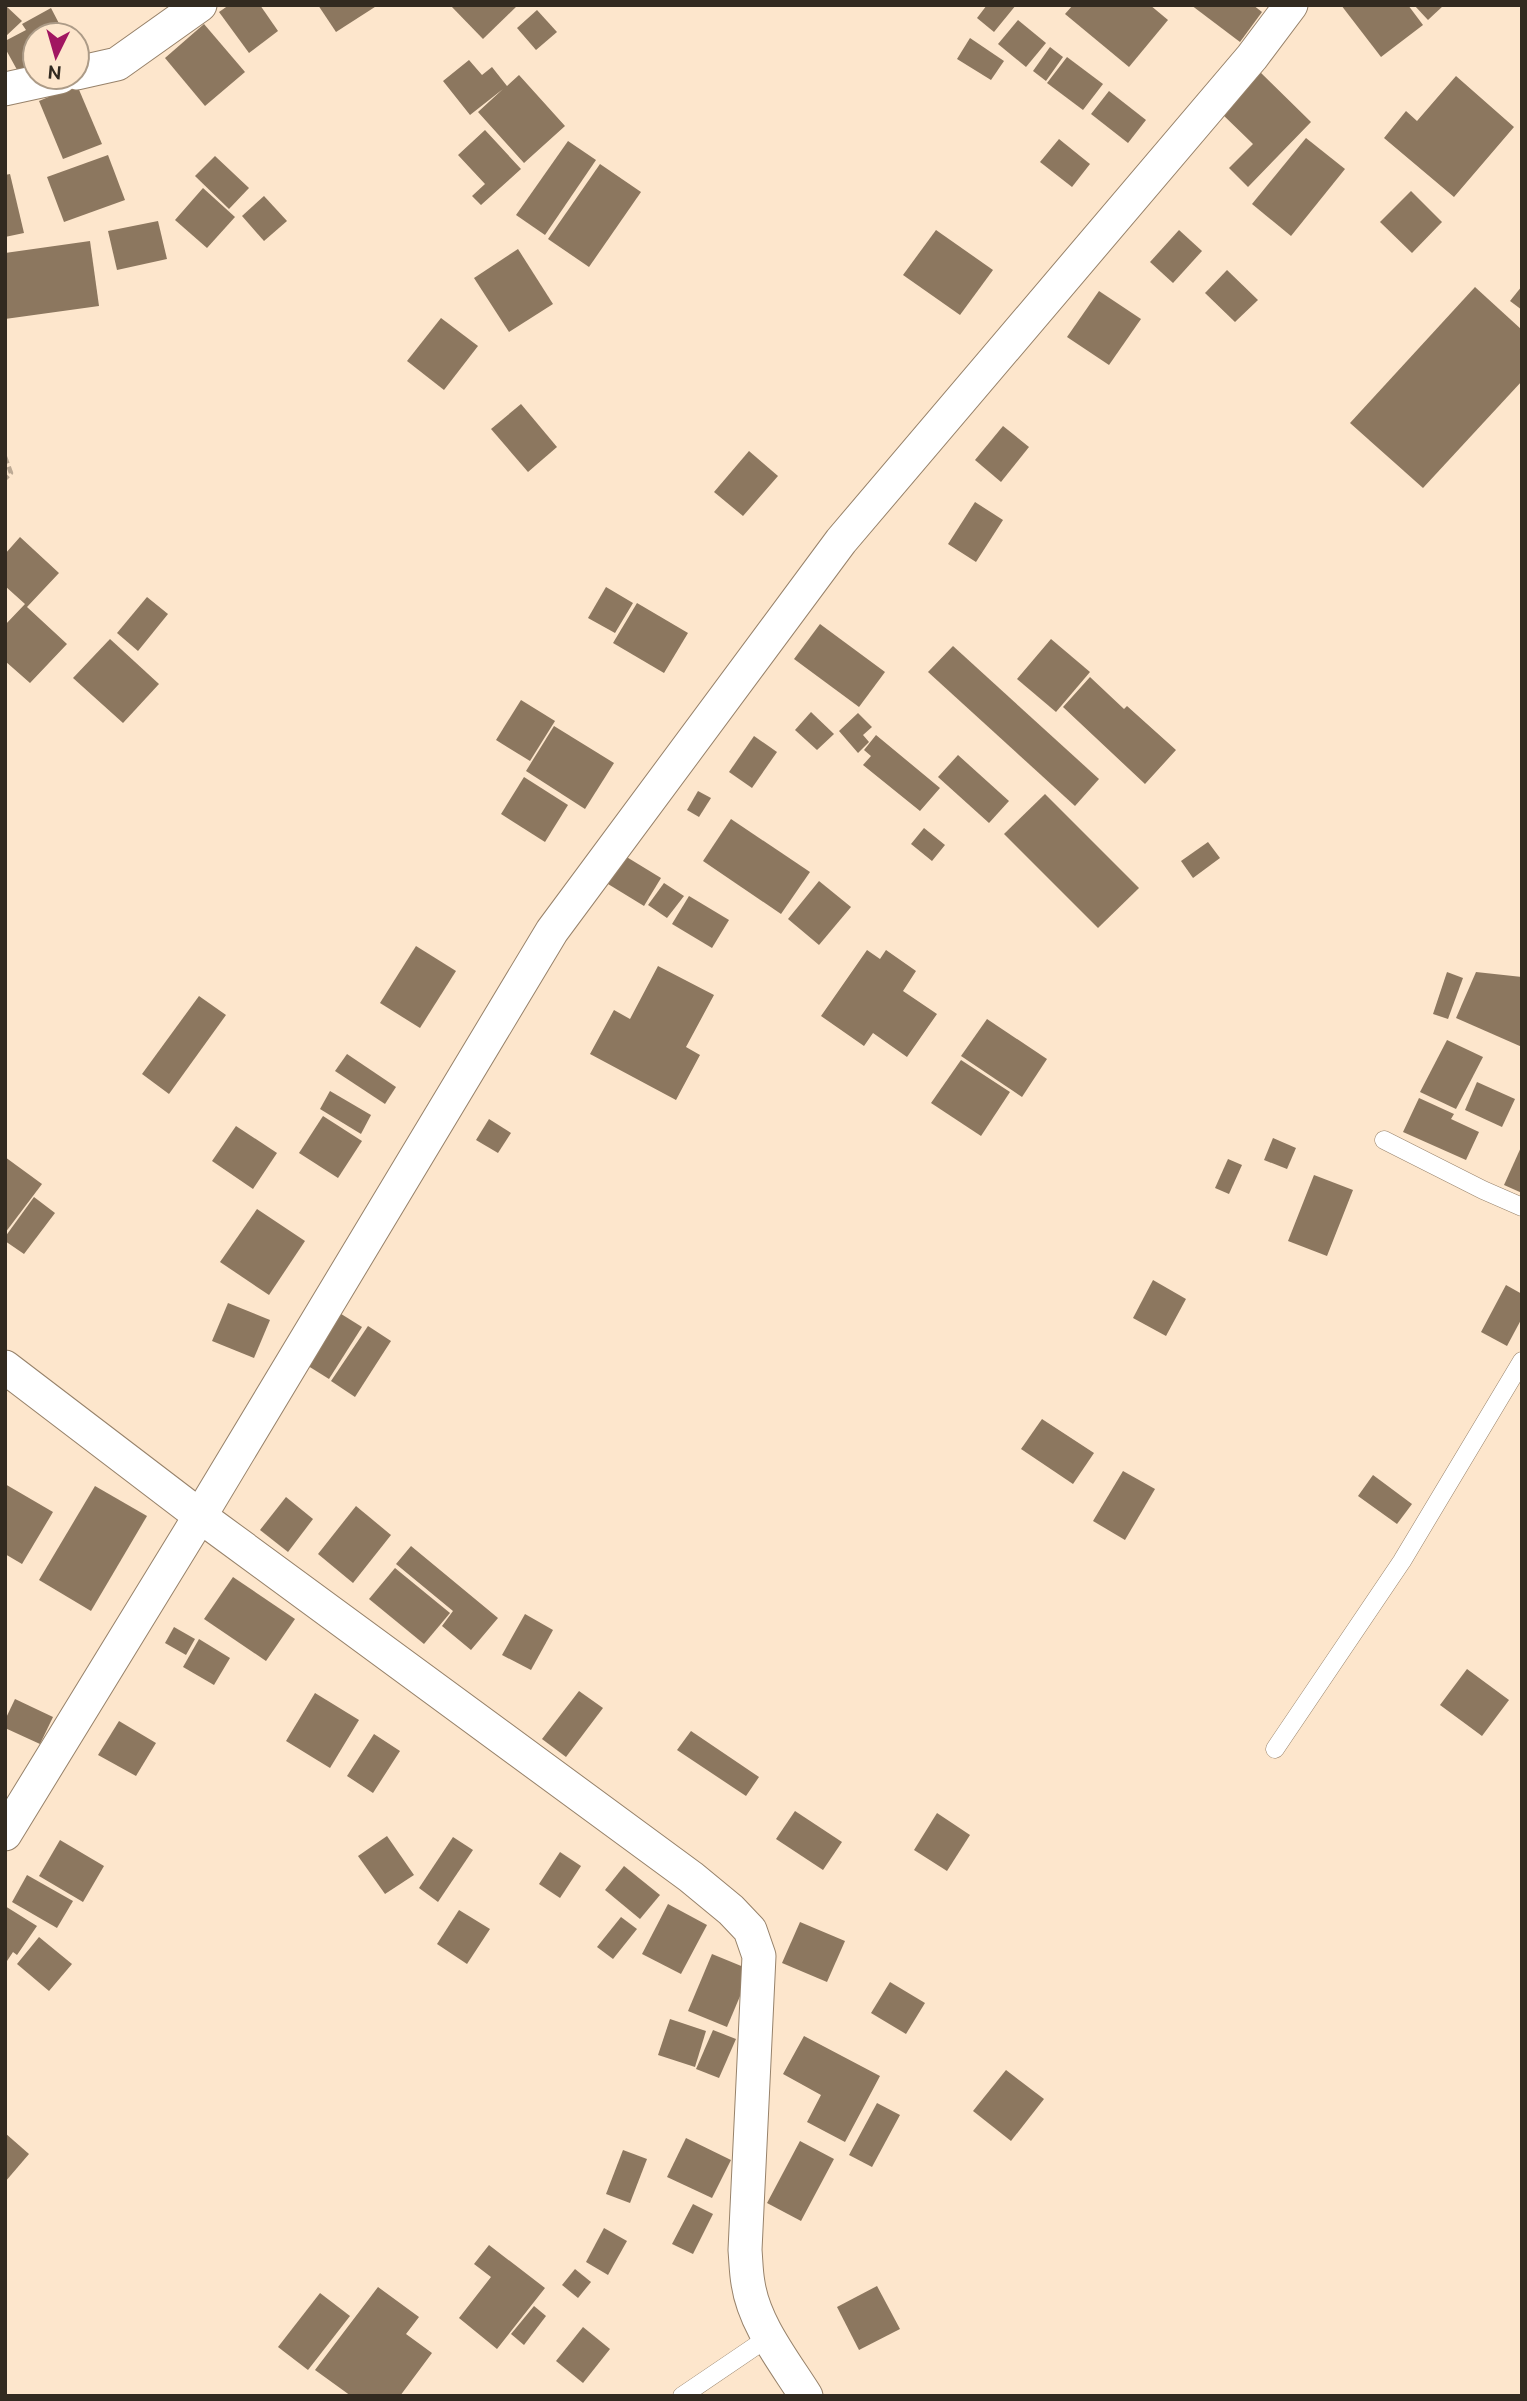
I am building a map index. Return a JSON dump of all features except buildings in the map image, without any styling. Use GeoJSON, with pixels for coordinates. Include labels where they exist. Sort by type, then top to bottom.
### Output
{"type":"FeatureCollection","features":[{"type":"Feature","properties":{"kind":"street"},"geometry":{"type":"LineString","coordinates":[[5,1834],[552,931],[841,541],[1252,57],[1292,5]]}},
{"type":"Feature","properties":{"kind":"street"},"geometry":{"type":"LineString","coordinates":[[91,70],[117,64],[182,10]]}},
{"type":"Feature","properties":{"kind":"street"},"geometry":{"type":"LineString","coordinates":[[5,1367],[200,1516],[691,1877],[731,1910],[750,1930],[759,1956],[745,2250],[748,2285],[756,2311],[769,2337],[806,2396]]}},
{"type":"Feature","properties":{"kind":"lane"},"geometry":{"type":"LineString","coordinates":[[1384,1140],[1483,1191],[1522,1207]]}},
{"type":"Feature","properties":{"kind":"lane"},"geometry":{"type":"LineString","coordinates":[[1275,1749],[1402,1562],[1522,1361]]}},
{"type":"Feature","properties":{"kind":"lane"},"geometry":{"type":"LineString","coordinates":[[682,2396],[769,2337]]}},
{"type":"Feature","properties":{"kind":"path"},"geometry":{"type":"LineString","coordinates":[[5,457],[11,472],[5,479]]}}]}
